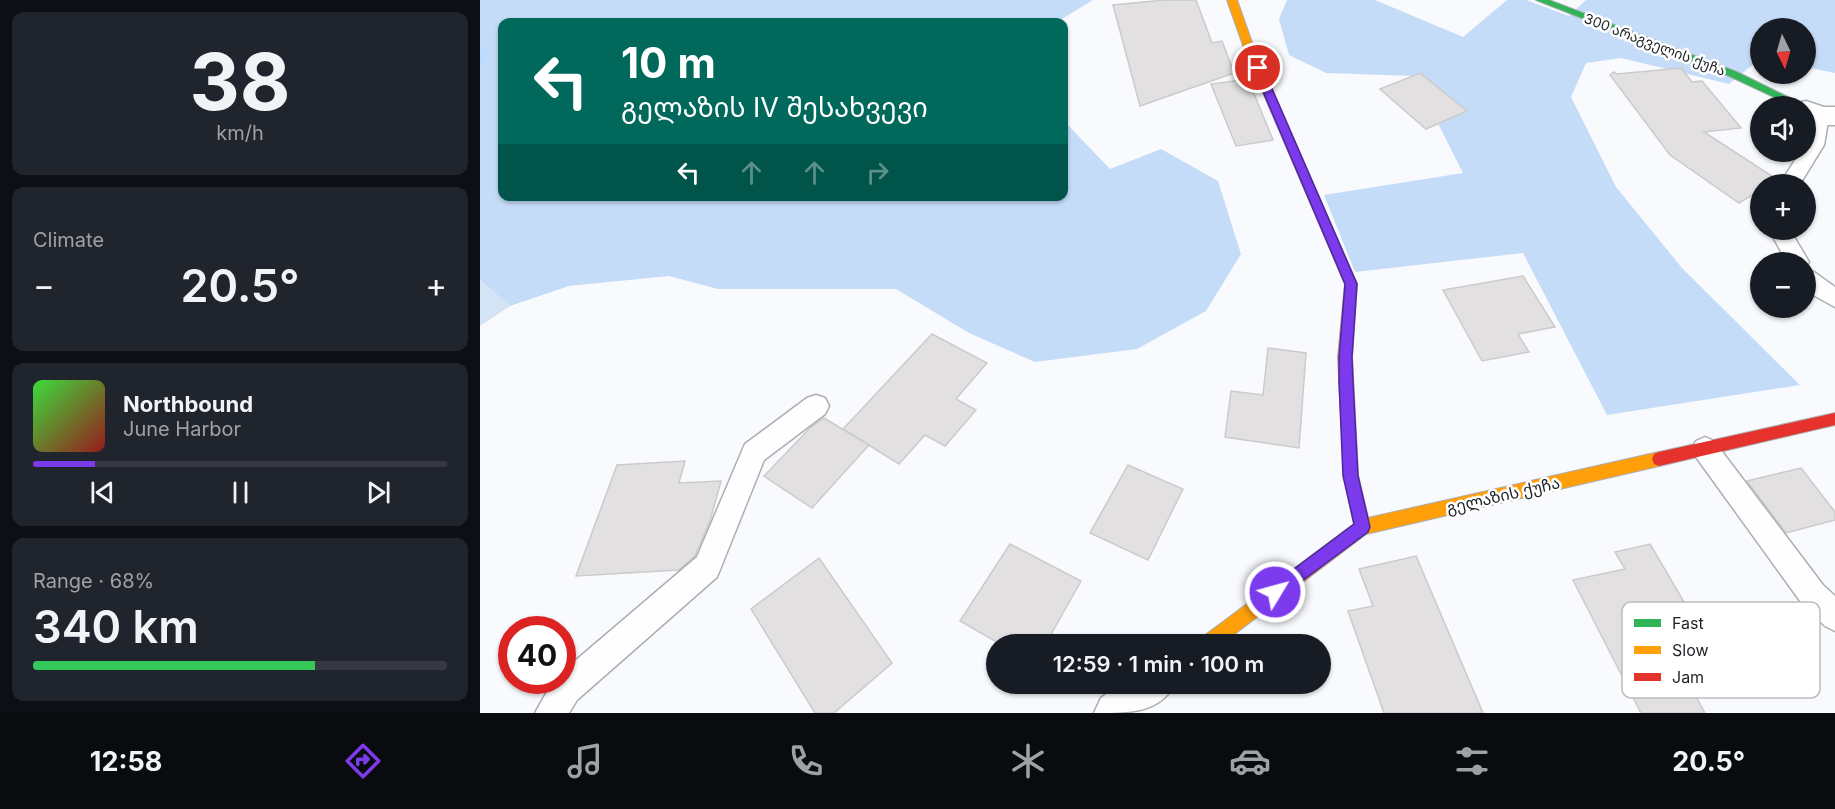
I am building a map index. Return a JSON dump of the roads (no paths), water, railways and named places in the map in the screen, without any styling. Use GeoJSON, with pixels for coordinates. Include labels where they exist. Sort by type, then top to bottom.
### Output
{"type":"FeatureCollection","features":[{"type":"Feature","properties":{"kind":"street"},"geometry":{"type":"LineString","coordinates":[[1232,0],[1249,48],[1351,284],[1345,357],[1346,381],[1351,476],[1362,527]]}},
{"type":"Feature","properties":{"kind":"street","name":"300 არაგველის ქუჩა"},"geometry":{"type":"LineString","coordinates":[[1541,0],[1733,74],[1781,96]]}},
{"type":"Feature","properties":{"kind":"street","name":"გელაზის ქუჩა"},"geometry":{"type":"LineString","coordinates":[[1221,634],[1362,527],[1835,419]]}},
{"type":"Feature","properties":{"kind":"street"},"geometry":{"type":"LineString","coordinates":[[1116,713],[1141,694]]}},
{"type":"Feature","properties":{"kind":"lane"},"geometry":{"type":"LineString","coordinates":[[1816,286],[1835,298]]}},
{"type":"Feature","properties":{"kind":"lane"},"geometry":{"type":"LineString","coordinates":[[551,713],[566,689],[707,567],[754,452],[816,406]]}},
{"type":"Feature","properties":{"kind":"lane"},"geometry":{"type":"LineString","coordinates":[[1705,449],[1813,595],[1835,616]]}},
{"type":"Feature","properties":{"kind":"waterway"},"geometry":{"type":"LineString","coordinates":[[480,47],[483,56],[480,61]]}}]}
